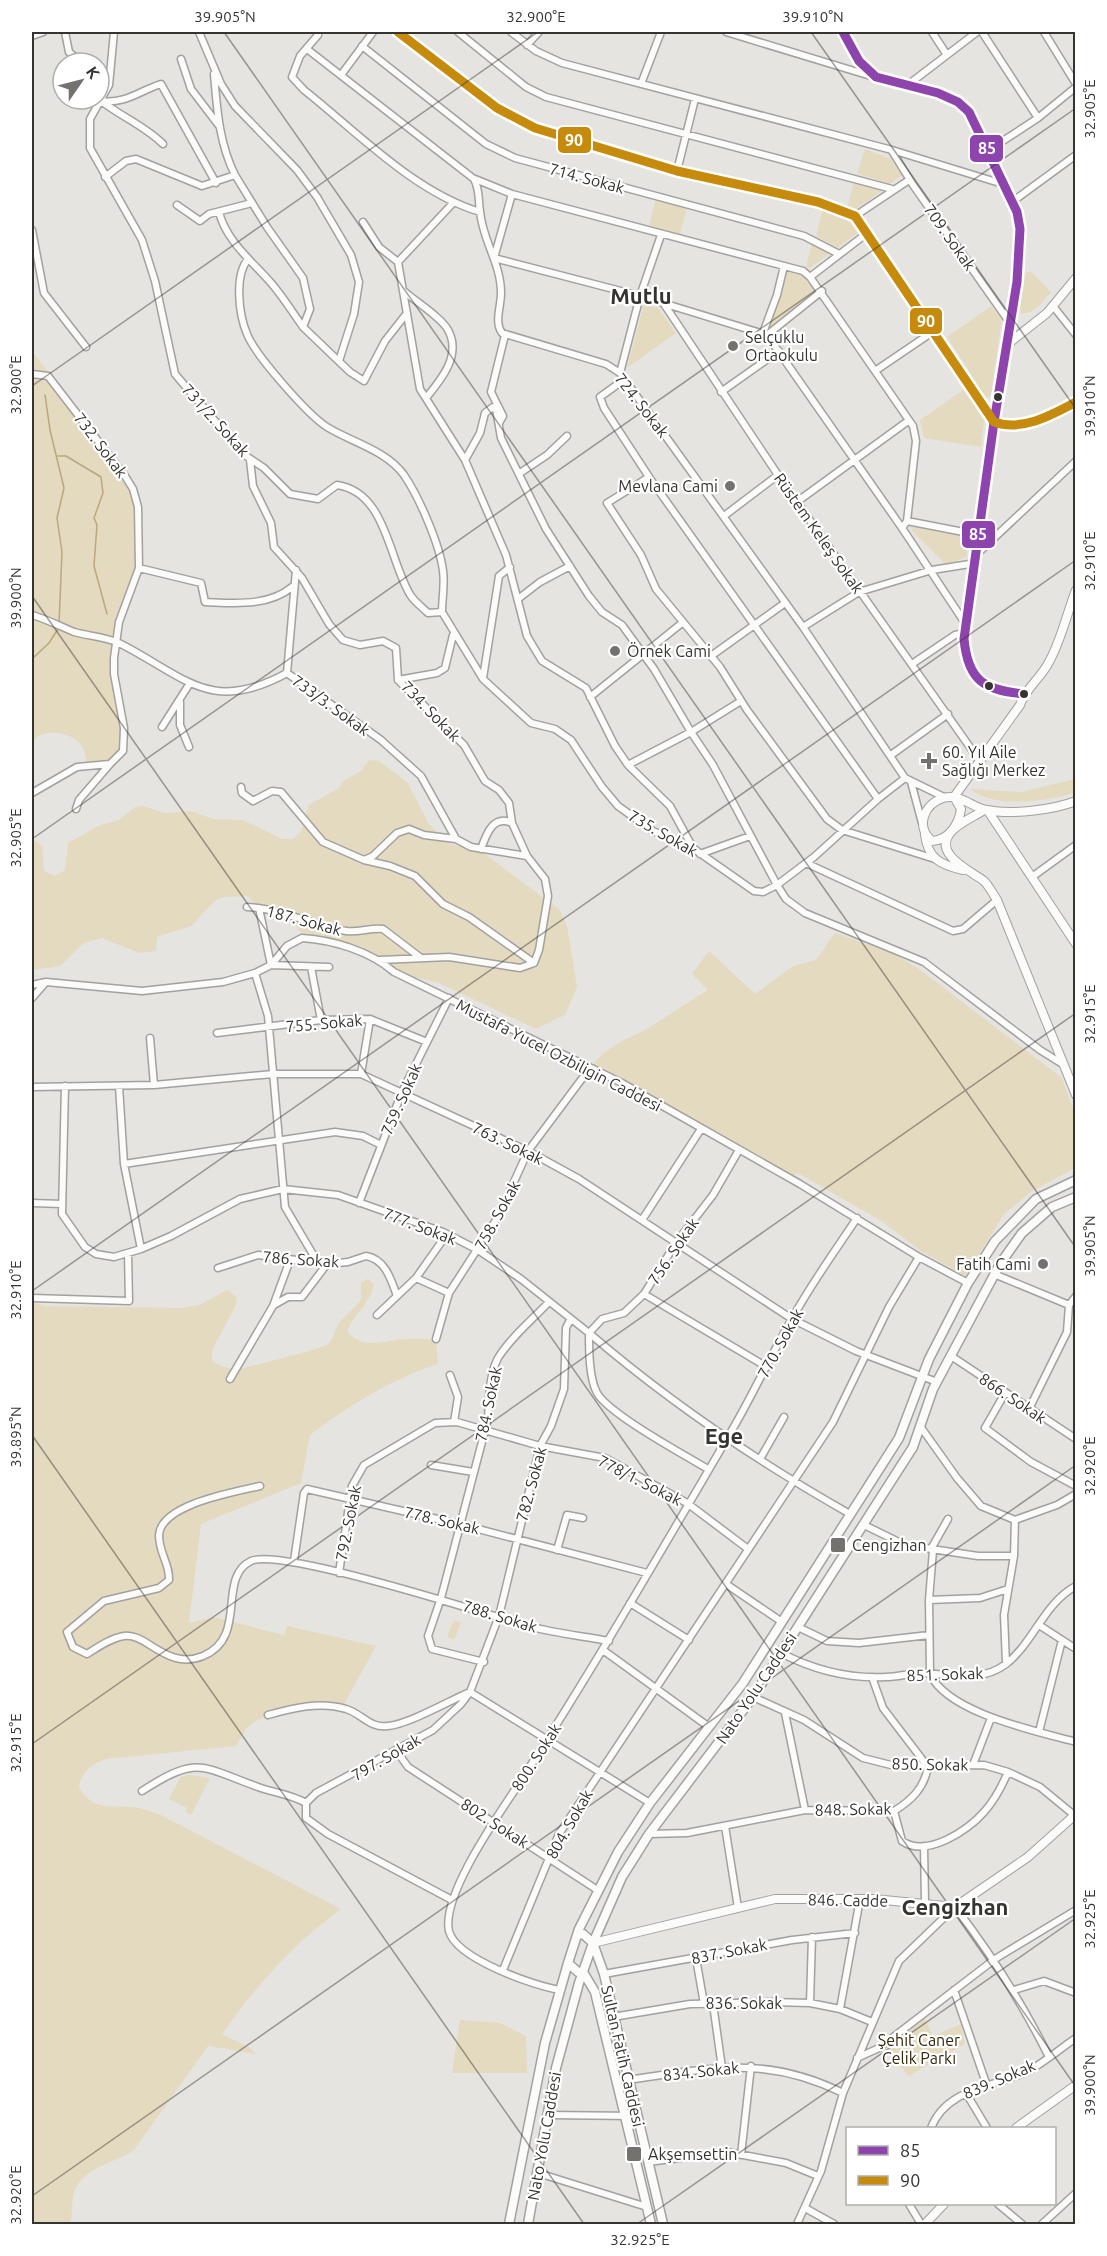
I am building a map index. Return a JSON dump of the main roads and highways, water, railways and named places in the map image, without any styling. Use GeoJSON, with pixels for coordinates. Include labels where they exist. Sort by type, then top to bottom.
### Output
{"type":"FeatureCollection","features":[{"type":"Feature","properties":{"kind":"main road","name":"Nato Yolu Caddesi"},"geometry":{"type":"LineString","coordinates":[[509,2224],[545,2043],[560,1990],[578,1935],[618,1852],[650,1803],[743,1683],[899,1438],[920,1378],[968,1283],[995,1240],[1036,1199],[1076,1180]]}},
{"type":"Feature","properties":{"kind":"main road","name":"Nato Yolu Caddesi"},"geometry":{"type":"LineString","coordinates":[[528,2224],[555,2068],[593,1942],[622,1877],[650,1834],[753,1697],[913,1447],[937,1382],[994,1274],[1022,1233],[1052,1207],[1076,1197]]}},
{"type":"Feature","properties":{"kind":"main road"},"geometry":{"type":"LineString","coordinates":[[578,1935],[583,1934],[593,1942]]}},
{"type":"Feature","properties":{"kind":"main road","name":"Sultan Fatih Caddesi"},"geometry":{"type":"LineString","coordinates":[[593,1942],[604,1974],[627,2080],[663,2224]]}},
{"type":"Feature","properties":{"kind":"main road","name":"Sultan Fatih Caddesi"},"geometry":{"type":"LineString","coordinates":[[568,1963],[572,1969],[583,1972],[595,1992],[651,2224]]}},
{"type":"Feature","properties":{"kind":"waterway"},"geometry":{"type":"LineString","coordinates":[[45,395],[50,430],[64,488],[57,518],[62,552],[59,624]]}},
{"type":"Feature","properties":{"kind":"waterway"},"geometry":{"type":"LineString","coordinates":[[58,456],[66,456],[101,477],[103,493],[94,518],[97,525],[94,566],[107,614]]}},
{"type":"Feature","properties":{"kind":"waterway"},"geometry":{"type":"LineString","coordinates":[[32,659],[49,643],[58,629]]}},
{"type":"Feature","properties":{"kind":"place","name":"Selçuklu Ortaokulu"},"geometry":{"type":"Point","coordinates":[733,346]}},
{"type":"Feature","properties":{"kind":"place","name":"Mevlana Cami"},"geometry":{"type":"Point","coordinates":[730,486]}},
{"type":"Feature","properties":{"kind":"place","name":"Örnek Cami"},"geometry":{"type":"Point","coordinates":[615,651]}},
{"type":"Feature","properties":{"kind":"place","name":"60. Yıl Aile Sağlığı Merkez"},"geometry":{"type":"Point","coordinates":[929,761]}},
{"type":"Feature","properties":{"kind":"place","name":"Fatih Cami"},"geometry":{"type":"Point","coordinates":[1043,1264]}},
{"type":"Feature","properties":{"kind":"place","name":"Cengizhan"},"geometry":{"type":"Point","coordinates":[838,1545]}},
{"type":"Feature","properties":{"kind":"place","name":"Akşemsettin"},"geometry":{"type":"Point","coordinates":[634,2154]}},
{"type":"Feature","properties":{"kind":"district","name":"Mutlu"},"geometry":{"type":"Point","coordinates":[641,296]}},
{"type":"Feature","properties":{"kind":"district","name":"Ege"},"geometry":{"type":"Point","coordinates":[724,1436]}},
{"type":"Feature","properties":{"kind":"district","name":"Cengizhan"},"geometry":{"type":"Point","coordinates":[955,1907]}},
{"type":"Feature","properties":{"kind":"park label","name":"Şehit Caner Çelik Parkı"},"geometry":{"type":"Point","coordinates":[919,2049]}}]}
